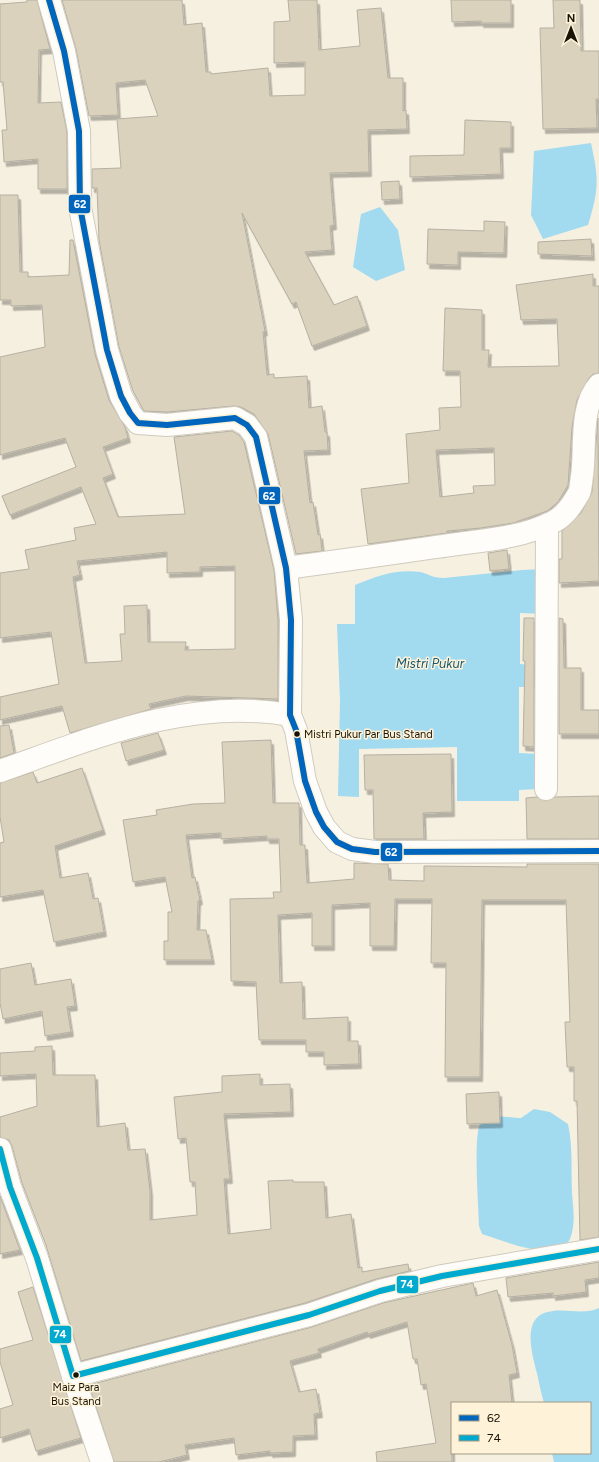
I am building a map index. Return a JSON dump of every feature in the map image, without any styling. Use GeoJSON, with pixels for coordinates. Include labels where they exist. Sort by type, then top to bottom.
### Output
{"type":"FeatureCollection","features":[{"type":"Feature","properties":{"kind":"street"},"geometry":{"type":"LineString","coordinates":[[49,0],[64,51],[78,131],[81,214],[107,350],[121,396],[130,412],[138,422],[167,425],[235,418],[247,425],[256,437],[261,453],[286,568],[292,620],[292,687],[290,715],[296,730],[305,781],[316,812],[324,827],[337,842],[352,849],[375,852],[599,851]]}},
{"type":"Feature","properties":{"kind":"street"},"geometry":{"type":"LineString","coordinates":[[286,568],[495,539],[531,531],[547,525],[566,514],[580,492],[584,465],[584,432],[588,407],[595,390],[599,385]]}},
{"type":"Feature","properties":{"kind":"street"},"geometry":{"type":"LineString","coordinates":[[546,789],[547,525]]}},
{"type":"Feature","properties":{"kind":"street"},"geometry":{"type":"LineString","coordinates":[[0,771],[115,731],[168,716],[225,710],[271,711],[290,715]]}},
{"type":"Feature","properties":{"kind":"street"},"geometry":{"type":"LineString","coordinates":[[0,1150],[10,1188],[37,1258],[73,1376],[102,1462]]}},
{"type":"Feature","properties":{"kind":"street"},"geometry":{"type":"LineString","coordinates":[[73,1376],[302,1317],[380,1291],[436,1277],[599,1248]]}},
{"type":"Feature","properties":{"kind":"water"},"geometry":{"type":"Polygon","coordinates":[[[591,143],[597,184],[588,225],[543,239],[531,215],[534,151],[591,143]]]}},
{"type":"Feature","properties":{"kind":"water"},"geometry":{"type":"Polygon","coordinates":[[[380,207],[398,230],[405,270],[376,281],[353,267],[361,214],[380,207]]]}},
{"type":"Feature","properties":{"kind":"water","name":"Mistri Pukur"},"geometry":{"type":"Polygon","coordinates":[[[543,569],[544,614],[520,613],[520,664],[541,666],[541,687],[519,687],[519,753],[539,754],[538,789],[519,790],[519,801],[457,801],[457,747],[359,749],[359,797],[338,796],[340,701],[337,624],[355,624],[355,585],[395,572],[420,572],[434,577],[444,578],[543,569]]]}},
{"type":"Feature","properties":{"kind":"water"},"geometry":{"type":"Polygon","coordinates":[[[534,1109],[550,1112],[568,1124],[570,1133],[574,1216],[573,1228],[570,1239],[563,1246],[553,1250],[541,1250],[514,1245],[482,1234],[479,1226],[477,1138],[479,1127],[482,1121],[491,1117],[501,1116],[521,1118],[534,1109]]]}},
{"type":"Feature","properties":{"kind":"water"},"geometry":{"type":"Polygon","coordinates":[[[599,1308],[599,1462],[554,1462],[552,1454],[591,1454],[591,1402],[544,1402],[531,1345],[532,1326],[536,1319],[543,1314],[553,1311],[593,1310],[599,1308]]]}},
{"type":"Feature","properties":{"kind":"building"},"geometry":{"type":"Polygon","coordinates":[[[27,0],[37,0],[50,49],[39,50],[38,103],[61,102],[67,132],[67,189],[38,189],[38,159],[4,162],[2,130],[7,130],[3,82],[0,82],[0,4],[27,2],[27,0]]]}},
{"type":"Feature","properties":{"kind":"building"},"geometry":{"type":"Polygon","coordinates":[[[62,0],[182,0],[184,25],[202,23],[206,72],[211,72],[211,74],[268,68],[270,96],[305,95],[305,62],[274,63],[274,22],[290,21],[288,0],[317,0],[319,50],[360,46],[357,10],[381,8],[388,78],[403,78],[403,111],[406,110],[407,129],[368,130],[369,172],[330,173],[334,225],[330,226],[332,250],[305,252],[334,305],[357,296],[367,326],[312,346],[296,302],[292,304],[242,213],[265,331],[263,332],[267,375],[274,374],[274,378],[307,376],[309,408],[322,406],[325,432],[327,432],[328,450],[304,451],[310,503],[313,502],[322,551],[296,554],[268,434],[254,414],[241,407],[234,406],[167,412],[144,411],[133,391],[119,347],[99,240],[97,188],[92,188],[92,169],[121,168],[117,119],[158,116],[145,80],[116,83],[118,115],[89,116],[76,49],[62,0]]]}},
{"type":"Feature","properties":{"kind":"building"},"geometry":{"type":"Polygon","coordinates":[[[451,0],[511,0],[511,23],[481,23],[481,21],[452,22],[451,0]]]}},
{"type":"Feature","properties":{"kind":"building"},"geometry":{"type":"Polygon","coordinates":[[[553,0],[580,0],[581,51],[599,51],[599,99],[596,99],[597,128],[543,129],[540,28],[554,28],[553,0]]]}},
{"type":"Feature","properties":{"kind":"building"},"geometry":{"type":"Polygon","coordinates":[[[465,120],[511,122],[511,148],[500,148],[501,174],[410,177],[410,156],[464,155],[465,120]]]}},
{"type":"Feature","properties":{"kind":"building"},"geometry":{"type":"Polygon","coordinates":[[[399,181],[400,199],[382,200],[381,182],[399,181]]]}},
{"type":"Feature","properties":{"kind":"building"},"geometry":{"type":"Polygon","coordinates":[[[0,195],[18,195],[20,272],[28,272],[28,277],[69,275],[70,240],[73,240],[95,354],[109,400],[125,427],[128,438],[103,447],[113,474],[103,478],[118,517],[185,514],[174,437],[232,431],[239,435],[244,442],[274,570],[278,621],[278,699],[186,696],[149,704],[151,709],[70,733],[62,706],[0,720],[0,697],[59,684],[51,632],[0,638],[0,573],[29,569],[25,550],[76,540],[74,528],[96,524],[81,487],[10,515],[2,496],[76,467],[65,438],[0,455],[0,357],[45,347],[42,305],[11,306],[11,300],[0,300],[0,195]],[[167,552],[77,561],[80,575],[73,577],[85,663],[122,661],[120,634],[125,634],[124,606],[147,605],[148,642],[186,642],[185,650],[235,649],[235,566],[200,567],[200,572],[167,573],[167,552]]]}},
{"type":"Feature","properties":{"kind":"building"},"geometry":{"type":"Polygon","coordinates":[[[484,221],[505,222],[504,253],[458,252],[458,265],[427,264],[428,229],[484,231],[484,221]]]}},
{"type":"Feature","properties":{"kind":"building"},"geometry":{"type":"Polygon","coordinates":[[[591,239],[592,256],[538,254],[538,242],[591,239]]]}},
{"type":"Feature","properties":{"kind":"building"},"geometry":{"type":"Polygon","coordinates":[[[593,274],[593,286],[599,286],[599,373],[593,374],[589,378],[577,400],[572,427],[568,485],[558,502],[547,511],[513,523],[447,531],[447,533],[368,544],[361,489],[409,483],[406,434],[440,430],[439,408],[461,407],[460,371],[443,371],[445,308],[482,310],[482,350],[489,350],[488,367],[559,366],[557,319],[521,320],[516,285],[593,274]],[[494,448],[436,450],[440,497],[474,493],[473,486],[495,485],[494,448]]]}},
{"type":"Feature","properties":{"kind":"building"},"geometry":{"type":"Polygon","coordinates":[[[598,418],[599,581],[559,583],[559,559],[562,559],[562,531],[581,513],[592,492],[598,418]]]}},
{"type":"Feature","properties":{"kind":"building"},"geometry":{"type":"Polygon","coordinates":[[[507,550],[509,569],[490,571],[488,553],[507,550]]]}},
{"type":"Feature","properties":{"kind":"building"},"geometry":{"type":"Polygon","coordinates":[[[524,618],[534,618],[534,747],[523,746],[525,661],[523,661],[524,618]]]}},
{"type":"Feature","properties":{"kind":"building"},"geometry":{"type":"Polygon","coordinates":[[[559,618],[563,619],[564,668],[581,668],[581,710],[599,710],[599,734],[559,734],[559,618]]]}},
{"type":"Feature","properties":{"kind":"building"},"geometry":{"type":"Polygon","coordinates":[[[9,725],[14,753],[0,758],[0,726],[9,725]]]}},
{"type":"Feature","properties":{"kind":"building"},"geometry":{"type":"Polygon","coordinates":[[[158,733],[164,750],[126,761],[121,743],[158,733]]]}},
{"type":"Feature","properties":{"kind":"building"},"geometry":{"type":"Polygon","coordinates":[[[271,740],[273,803],[299,803],[300,845],[305,845],[307,883],[354,879],[354,863],[388,864],[389,880],[424,881],[424,866],[527,867],[527,864],[599,864],[599,1237],[580,1240],[577,1101],[574,1101],[574,1067],[567,1067],[565,1022],[570,1022],[566,900],[482,900],[480,1077],[445,1077],[446,963],[431,963],[432,899],[395,899],[394,946],[370,946],[370,903],[332,905],[332,946],[312,946],[312,913],[278,915],[280,983],[302,982],[303,1019],[348,1017],[348,1041],[358,1041],[359,1064],[324,1065],[324,1052],[306,1052],[306,1040],[259,1040],[256,982],[231,981],[230,899],[274,898],[273,892],[281,892],[279,839],[267,839],[267,836],[221,839],[221,833],[186,835],[192,878],[195,877],[200,900],[198,901],[197,930],[206,930],[212,960],[164,960],[164,941],[168,941],[168,912],[172,912],[165,877],[133,882],[123,820],[157,815],[156,810],[193,804],[225,803],[222,742],[271,740]]]}},
{"type":"Feature","properties":{"kind":"building"},"geometry":{"type":"Polygon","coordinates":[[[451,754],[452,812],[423,813],[424,839],[374,839],[373,790],[365,790],[364,755],[451,754]]]}},
{"type":"Feature","properties":{"kind":"building"},"geometry":{"type":"Polygon","coordinates":[[[82,768],[103,830],[55,846],[60,878],[88,873],[93,899],[98,898],[104,932],[54,942],[43,890],[0,897],[0,843],[4,842],[0,817],[0,783],[33,772],[37,783],[82,768]]]}},
{"type":"Feature","properties":{"kind":"building"},"geometry":{"type":"Polygon","coordinates":[[[599,796],[599,839],[527,839],[526,798],[537,797],[546,801],[555,797],[599,796]]]}},
{"type":"Feature","properties":{"kind":"building"},"geometry":{"type":"Polygon","coordinates":[[[31,963],[35,985],[71,979],[75,1006],[67,1007],[71,1032],[45,1036],[42,1011],[3,1019],[0,1003],[0,969],[31,963]]]}},
{"type":"Feature","properties":{"kind":"building"},"geometry":{"type":"Polygon","coordinates":[[[52,1046],[53,1075],[95,1075],[97,1127],[125,1123],[128,1150],[145,1149],[150,1191],[150,1220],[197,1215],[195,1182],[190,1182],[186,1138],[178,1139],[174,1097],[222,1092],[222,1076],[260,1074],[260,1085],[290,1084],[291,1112],[224,1114],[230,1179],[224,1179],[228,1234],[271,1229],[268,1181],[293,1180],[293,1182],[324,1182],[326,1218],[351,1214],[358,1268],[362,1267],[362,1272],[408,1264],[409,1271],[376,1279],[305,1303],[81,1361],[46,1245],[22,1183],[12,1146],[9,1140],[0,1137],[0,1117],[37,1106],[36,1074],[0,1076],[0,1053],[35,1051],[35,1047],[52,1046]]]}},
{"type":"Feature","properties":{"kind":"building"},"geometry":{"type":"Polygon","coordinates":[[[499,1092],[500,1123],[467,1124],[466,1094],[499,1092]]]}},
{"type":"Feature","properties":{"kind":"building"},"geometry":{"type":"Polygon","coordinates":[[[0,1196],[20,1250],[0,1254],[0,1196]]]}},
{"type":"Feature","properties":{"kind":"building"},"geometry":{"type":"Polygon","coordinates":[[[599,1262],[599,1278],[585,1280],[586,1292],[553,1296],[553,1293],[508,1297],[506,1278],[599,1262]]]}},
{"type":"Feature","properties":{"kind":"building"},"geometry":{"type":"Polygon","coordinates":[[[473,1283],[476,1296],[497,1290],[512,1345],[517,1373],[509,1375],[512,1402],[451,1402],[452,1462],[377,1462],[376,1452],[436,1443],[426,1384],[421,1385],[417,1359],[413,1359],[407,1322],[368,1334],[367,1332],[318,1349],[319,1353],[290,1361],[299,1392],[316,1389],[320,1413],[314,1414],[315,1435],[293,1436],[293,1452],[270,1453],[270,1451],[236,1455],[234,1438],[185,1445],[187,1455],[159,1462],[114,1462],[89,1385],[312,1327],[383,1303],[473,1283]]]}},
{"type":"Feature","properties":{"kind":"building"},"geometry":{"type":"Polygon","coordinates":[[[33,1287],[81,1438],[36,1451],[29,1429],[0,1438],[0,1409],[13,1405],[0,1362],[0,1349],[33,1340],[18,1292],[33,1287]]]}},
{"type":"Feature","properties":{"kind":"transit line","name":"62"},"geometry":{"type":"LineString","coordinates":[[49,0],[64,51],[79,131],[80,207],[107,350],[121,396],[130,413],[138,423],[167,425],[235,418],[247,425],[256,437],[286,568],[291,620],[290,715],[296,730],[305,781],[316,812],[324,827],[337,842],[352,849],[375,852],[599,851]]}},
{"type":"Feature","properties":{"kind":"transit line","name":"74"},"geometry":{"type":"LineString","coordinates":[[0,1149],[10,1187],[37,1258],[73,1376],[309,1315],[380,1291],[442,1276],[599,1249]]}},
{"type":"Feature","properties":{"kind":"place","name":"Mistri Pukur Par Bus Stand"},"geometry":{"type":"Point","coordinates":[297,734]}},
{"type":"Feature","properties":{"kind":"place","name":"Maiz Para Bus Stand"},"geometry":{"type":"Point","coordinates":[76,1375]}}]}
